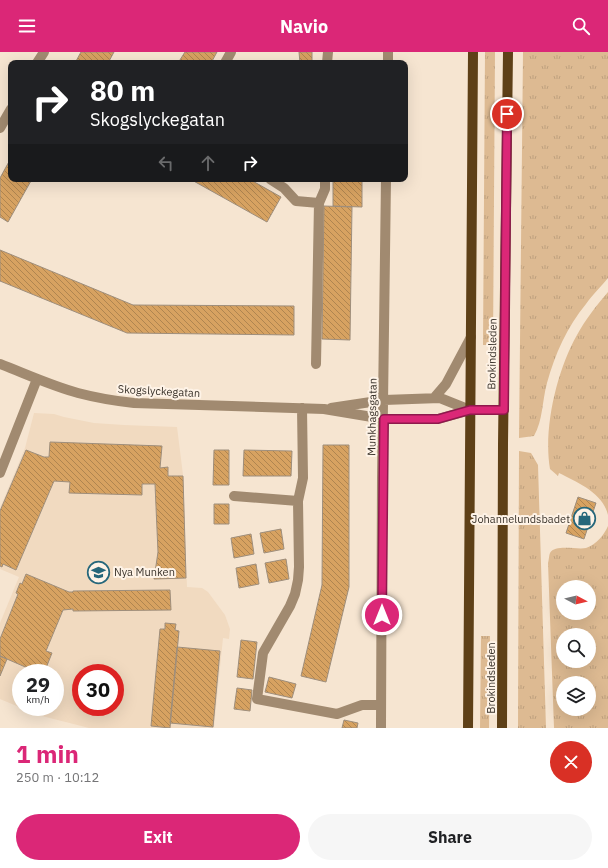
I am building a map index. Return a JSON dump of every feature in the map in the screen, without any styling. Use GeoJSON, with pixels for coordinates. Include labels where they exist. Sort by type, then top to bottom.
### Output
{"type":"FeatureCollection","features":[{"type":"Feature","properties":{"kind":"main road","name":"Brokindsleden"},"geometry":{"type":"LineString","coordinates":[[468,728],[473,52]]}},
{"type":"Feature","properties":{"kind":"main road","name":"Brokindsleden"},"geometry":{"type":"LineString","coordinates":[[502,728],[508,52]]}},
{"type":"Feature","properties":{"kind":"street"},"geometry":{"type":"LineString","coordinates":[[0,128],[8,114]]}},
{"type":"Feature","properties":{"kind":"street"},"geometry":{"type":"LineString","coordinates":[[275,182],[284,188],[296,201],[319,203]]}},
{"type":"Feature","properties":{"kind":"street"},"geometry":{"type":"LineString","coordinates":[[316,364],[319,203],[325,189],[325,182]]}},
{"type":"Feature","properties":{"kind":"street","name":"Munkhagsgatan"},"geometry":{"type":"LineString","coordinates":[[381,728],[386,182]]}},
{"type":"Feature","properties":{"kind":"street","name":"Brokindsleden"},"geometry":{"type":"LineString","coordinates":[[434,398],[446,384],[471,337]]}},
{"type":"Feature","properties":{"kind":"street","name":"Skogslyckegatan"},"geometry":{"type":"LineString","coordinates":[[0,364],[78,393],[103,399],[134,403],[324,409],[384,419],[438,419],[470,410],[504,410]]}},
{"type":"Feature","properties":{"kind":"street"},"geometry":{"type":"LineString","coordinates":[[0,473],[37,379]]}},
{"type":"Feature","properties":{"kind":"street","name":"Skogslyckegatan"},"geometry":{"type":"LineString","coordinates":[[324,409],[384,400],[440,398],[470,410]]}},
{"type":"Feature","properties":{"kind":"street"},"geometry":{"type":"LineString","coordinates":[[302,408],[303,478],[298,501],[298,580],[295,594],[290,606],[263,653],[257,699],[337,714],[362,705],[382,705]]}},
{"type":"Feature","properties":{"kind":"street"},"geometry":{"type":"LineString","coordinates":[[234,496],[298,501]]}},
{"type":"Feature","properties":{"kind":"shaded area","name":"Nya Munken"},"geometry":{"type":"Polygon","coordinates":[[[34,413],[54,414],[94,423],[177,427],[183,475],[187,587],[202,588],[208,592],[225,615],[230,629],[229,639],[223,638],[214,728],[89,728],[42,716],[64,716],[64,664],[12,664],[12,704],[0,699],[0,623],[19,577],[0,569],[0,508],[25,448],[34,413]]]}},
{"type":"Feature","properties":{"kind":"green space"},"geometry":{"type":"Polygon","coordinates":[[[485,52],[495,52],[493,345],[483,345],[485,52]]]}},
{"type":"Feature","properties":{"kind":"green space"},"geometry":{"type":"Polygon","coordinates":[[[523,52],[608,52],[608,278],[579,313],[562,341],[550,372],[539,424],[534,436],[519,438],[523,52]]]}},
{"type":"Feature","properties":{"kind":"green space"},"geometry":{"type":"Polygon","coordinates":[[[608,292],[608,515],[601,500],[595,494],[574,480],[559,473],[558,476],[550,469],[548,436],[553,400],[563,365],[580,329],[608,292]]]}},
{"type":"Feature","properties":{"kind":"green space"},"geometry":{"type":"Polygon","coordinates":[[[519,451],[531,453],[538,465],[546,728],[518,728],[519,451]]]}},
{"type":"Feature","properties":{"kind":"green space"},"geometry":{"type":"Polygon","coordinates":[[[608,526],[608,728],[554,728],[548,563],[550,553],[553,550],[561,548],[590,547],[602,536],[608,526]]]}},
{"type":"Feature","properties":{"kind":"green space"},"geometry":{"type":"Polygon","coordinates":[[[481,636],[490,636],[489,728],[480,728],[481,636]]]}},
{"type":"Feature","properties":{"kind":"building"},"geometry":{"type":"Polygon","coordinates":[[[81,52],[114,52],[110,60],[77,60],[81,52]]]}},
{"type":"Feature","properties":{"kind":"building"},"geometry":{"type":"Polygon","coordinates":[[[185,52],[217,52],[213,60],[180,60],[185,52]]]}},
{"type":"Feature","properties":{"kind":"building"},"geometry":{"type":"Polygon","coordinates":[[[299,52],[312,52],[312,60],[300,60],[299,52]]]}},
{"type":"Feature","properties":{"kind":"building"},"geometry":{"type":"Polygon","coordinates":[[[8,163],[8,182],[30,182],[8,222],[0,217],[0,178],[8,163]]]}},
{"type":"Feature","properties":{"kind":"building"},"geometry":{"type":"Polygon","coordinates":[[[195,182],[254,182],[281,197],[267,222],[195,182]]]}},
{"type":"Feature","properties":{"kind":"building"},"geometry":{"type":"Polygon","coordinates":[[[333,182],[362,182],[362,207],[333,206],[333,182]]]}},
{"type":"Feature","properties":{"kind":"building"},"geometry":{"type":"Polygon","coordinates":[[[324,206],[352,207],[350,340],[322,339],[324,206]]]}},
{"type":"Feature","properties":{"kind":"building"},"geometry":{"type":"Polygon","coordinates":[[[0,250],[133,305],[294,306],[294,335],[127,333],[0,281],[0,250]]]}},
{"type":"Feature","properties":{"kind":"building"},"geometry":{"type":"Polygon","coordinates":[[[50,442],[162,446],[160,468],[168,467],[168,476],[183,476],[186,578],[154,579],[158,552],[155,484],[142,484],[142,495],[69,493],[70,482],[54,481],[16,570],[3,564],[2,567],[0,566],[0,511],[26,450],[44,457],[49,457],[50,442]]]}},
{"type":"Feature","properties":{"kind":"building"},"geometry":{"type":"Polygon","coordinates":[[[323,445],[349,445],[349,587],[326,682],[301,676],[322,585],[323,445]]]}},
{"type":"Feature","properties":{"kind":"building"},"geometry":{"type":"Polygon","coordinates":[[[214,450],[229,450],[229,485],[213,485],[214,450]]]}},
{"type":"Feature","properties":{"kind":"building"},"geometry":{"type":"Polygon","coordinates":[[[244,450],[292,451],[291,476],[243,476],[244,450]]]}},
{"type":"Feature","properties":{"kind":"building"},"geometry":{"type":"Polygon","coordinates":[[[578,497],[596,503],[584,539],[566,533],[578,497]]]}},
{"type":"Feature","properties":{"kind":"building"},"geometry":{"type":"Polygon","coordinates":[[[214,504],[229,504],[229,524],[214,524],[214,504]]]}},
{"type":"Feature","properties":{"kind":"building"},"geometry":{"type":"Polygon","coordinates":[[[281,529],[284,549],[264,553],[260,533],[281,529]]]}},
{"type":"Feature","properties":{"kind":"building"},"geometry":{"type":"Polygon","coordinates":[[[251,534],[254,554],[234,558],[231,538],[251,534]]]}},
{"type":"Feature","properties":{"kind":"building"},"geometry":{"type":"Polygon","coordinates":[[[286,559],[289,579],[269,583],[265,563],[286,559]]]}},
{"type":"Feature","properties":{"kind":"building"},"geometry":{"type":"Polygon","coordinates":[[[256,564],[259,584],[239,588],[236,568],[256,564]]]}},
{"type":"Feature","properties":{"kind":"building"},"geometry":{"type":"Polygon","coordinates":[[[26,574],[69,592],[170,590],[171,610],[63,610],[46,651],[52,653],[48,664],[18,664],[0,656],[0,639],[18,594],[16,593],[20,583],[22,584],[26,574]]]}},
{"type":"Feature","properties":{"kind":"building"},"geometry":{"type":"Polygon","coordinates":[[[165,623],[176,624],[175,630],[179,631],[170,728],[151,726],[160,629],[165,629],[165,623]]]}},
{"type":"Feature","properties":{"kind":"building"},"geometry":{"type":"Polygon","coordinates":[[[241,640],[257,642],[253,679],[237,677],[241,640]]]}},
{"type":"Feature","properties":{"kind":"building"},"geometry":{"type":"Polygon","coordinates":[[[177,647],[220,651],[213,727],[170,723],[177,647]]]}},
{"type":"Feature","properties":{"kind":"building"},"geometry":{"type":"Polygon","coordinates":[[[0,656],[7,659],[0,676],[0,656]]]}},
{"type":"Feature","properties":{"kind":"building"},"geometry":{"type":"Polygon","coordinates":[[[269,677],[296,684],[292,698],[265,692],[269,677]]]}},
{"type":"Feature","properties":{"kind":"building"},"geometry":{"type":"Polygon","coordinates":[[[237,688],[252,690],[250,711],[234,709],[237,688]]]}},
{"type":"Feature","properties":{"kind":"building"},"geometry":{"type":"Polygon","coordinates":[[[344,720],[358,723],[357,728],[342,728],[344,720]]]}},
{"type":"Feature","properties":{"kind":"place","name":"Johannelundsbadet"},"geometry":{"type":"Point","coordinates":[585,519]}},
{"type":"Feature","properties":{"kind":"place","name":"Nya Munken"},"geometry":{"type":"Point","coordinates":[98,572]}},
{"type":"Feature","properties":{"kind":"route"},"geometry":{"type":"LineString","coordinates":[[382,615],[382,478],[384,419],[438,419],[470,410],[504,410],[507,114]]}}]}
